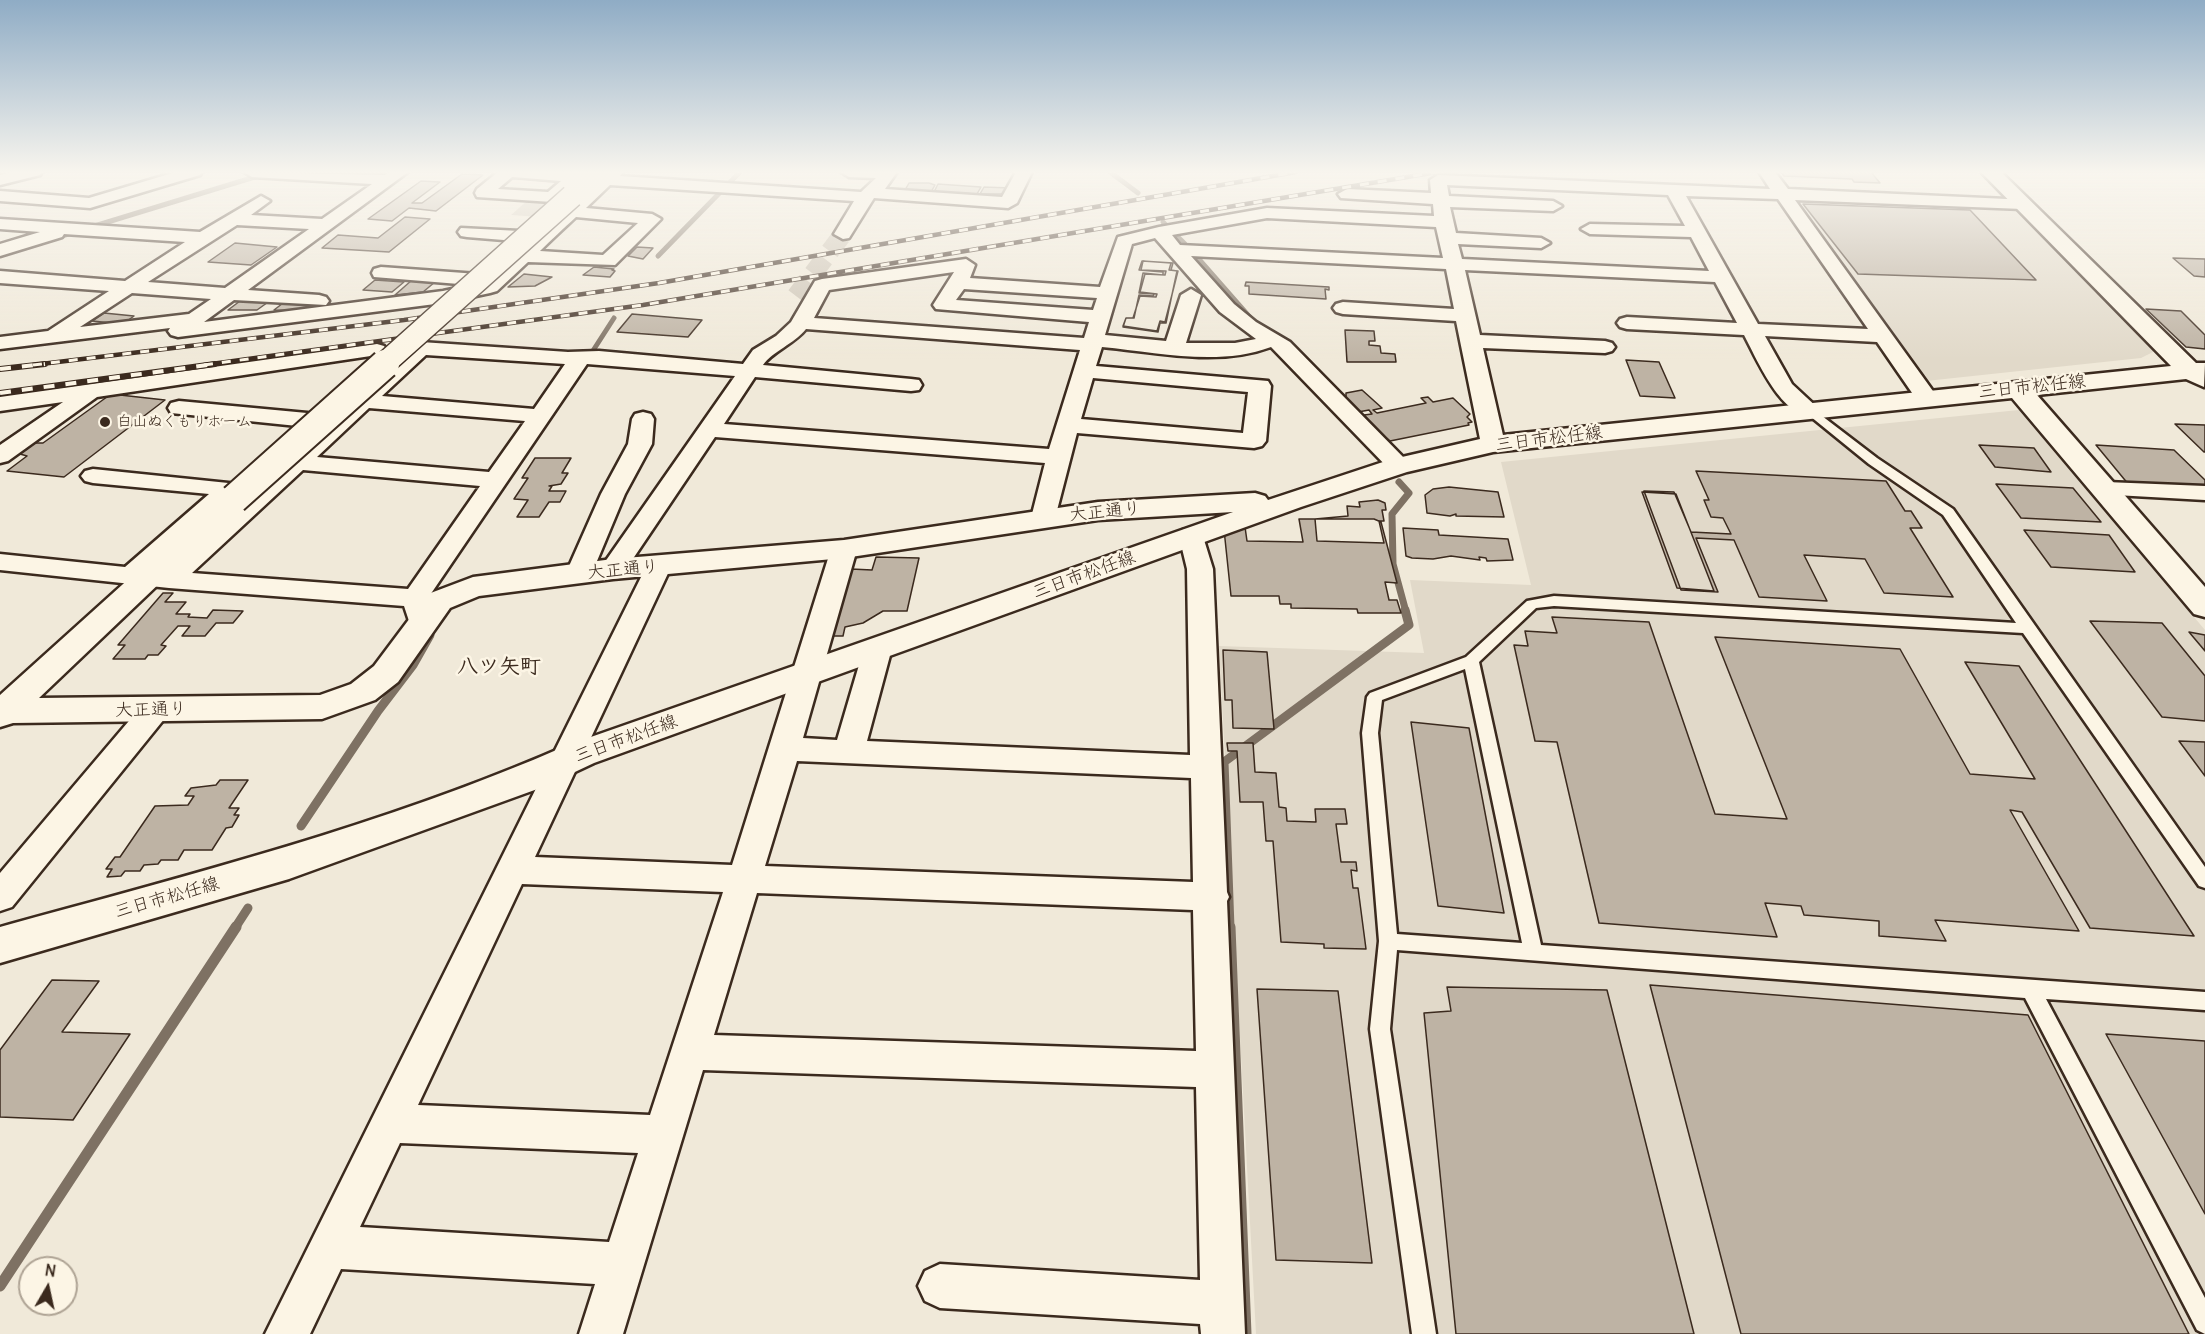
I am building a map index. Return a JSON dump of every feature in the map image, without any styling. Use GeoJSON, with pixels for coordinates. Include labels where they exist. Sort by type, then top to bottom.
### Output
{"type":"FeatureCollection","features":[{"type":"Feature","properties":{"kind":"street"},"geometry":{"type":"LineString","coordinates":[[0,250],[52,234]]}},
{"type":"Feature","properties":{"kind":"street"},"geometry":{"type":"LineString","coordinates":[[153,234],[204,238]]}},
{"type":"Feature","properties":{"kind":"street"},"geometry":{"type":"LineString","coordinates":[[50,337],[210,234]]}},
{"type":"Feature","properties":{"kind":"street"},"geometry":{"type":"LineString","coordinates":[[313,234],[178,331],[443,297],[490,287],[549,234]]}},
{"type":"Feature","properties":{"kind":"street"},"geometry":{"type":"LineString","coordinates":[[492,234],[547,238]]}},
{"type":"Feature","properties":{"kind":"street"},"geometry":{"type":"LineString","coordinates":[[93,476],[232,494],[525,234]]}},
{"type":"Feature","properties":{"kind":"street"},"geometry":{"type":"LineString","coordinates":[[526,256],[608,261],[636,234]]}},
{"type":"Feature","properties":{"kind":"street"},"geometry":{"type":"LineString","coordinates":[[1043,518],[1058,457],[1124,241],[1150,234]]}},
{"type":"Feature","properties":{"kind":"street"},"geometry":{"type":"LineString","coordinates":[[1161,234],[1227,308],[1249,326],[1274,339],[1399,466]]}},
{"type":"Feature","properties":{"kind":"street"},"geometry":{"type":"LineString","coordinates":[[1330,234],[1330,257]]}},
{"type":"Feature","properties":{"kind":"street"},"geometry":{"type":"LineString","coordinates":[[1447,234],[1493,444]]}},
{"type":"Feature","properties":{"kind":"street"},"geometry":{"type":"LineString","coordinates":[[1477,234],[1541,243]]}},
{"type":"Feature","properties":{"kind":"street"},"geometry":{"type":"LineString","coordinates":[[1698,234],[1784,388],[1809,410]]}},
{"type":"Feature","properties":{"kind":"street"},"geometry":{"type":"LineString","coordinates":[[1811,234],[1927,398]]}},
{"type":"Feature","properties":{"kind":"street"},"geometry":{"type":"LineString","coordinates":[[2054,234],[2200,374]]}},
{"type":"Feature","properties":{"kind":"street"},"geometry":{"type":"LineString","coordinates":[[443,297],[512,236]]}},
{"type":"Feature","properties":{"kind":"street"},"geometry":{"type":"LineString","coordinates":[[1177,250],[1722,277]]}},
{"type":"Feature","properties":{"kind":"street"},"geometry":{"type":"LineString","coordinates":[[755,363],[785,342],[802,323],[822,285],[966,265],[959,283],[943,305],[1100,317]]}},
{"type":"Feature","properties":{"kind":"street"},"geometry":{"type":"LineString","coordinates":[[381,273],[498,281]]}},
{"type":"Feature","properties":{"kind":"street"},"geometry":{"type":"LineString","coordinates":[[0,277],[371,305]]}},
{"type":"Feature","properties":{"kind":"street"},"geometry":{"type":"LineString","coordinates":[[959,283],[1108,293]]}},
{"type":"Feature","properties":{"kind":"street"},"geometry":{"type":"LineString","coordinates":[[1175,346],[1191,295]]}},
{"type":"Feature","properties":{"kind":"street"},"geometry":{"type":"LineString","coordinates":[[613,569],[755,363],[796,297]]}},
{"type":"Feature","properties":{"kind":"street"},"geometry":{"type":"LineString","coordinates":[[1343,308],[1464,316]]}},
{"type":"Feature","properties":{"kind":"street"},"geometry":{"type":"LineString","coordinates":[[0,343],[195,319]]}},
{"type":"Feature","properties":{"kind":"street"},"geometry":{"type":"LineString","coordinates":[[802,323],[1225,350],[1262,345],[1274,339]]}},
{"type":"Feature","properties":{"kind":"street"},"geometry":{"type":"LineString","coordinates":[[1627,324],[1883,336]]}},
{"type":"Feature","properties":{"kind":"street"},"geometry":{"type":"LineString","coordinates":[[1469,342],[1605,346]]}},
{"type":"Feature","properties":{"kind":"street"},"geometry":{"type":"LineString","coordinates":[[150,578],[300,426],[388,348],[418,351]]}},
{"type":"Feature","properties":{"kind":"street"},"geometry":{"type":"LineString","coordinates":[[1,712],[150,578],[297,462],[421,348],[755,363],[910,385]]}},
{"type":"Feature","properties":{"kind":"street"},"geometry":{"type":"LineString","coordinates":[[0,404],[90,393],[377,350]]}},
{"type":"Feature","properties":{"kind":"street"},"geometry":{"type":"LineString","coordinates":[[0,562],[418,611],[496,480],[585,357]]}},
{"type":"Feature","properties":{"kind":"street"},"geometry":{"type":"LineString","coordinates":[[1068,425],[1254,441],[1260,386],[1084,371]]}},
{"type":"Feature","properties":{"kind":"street","name":"三日市松任線"},"geometry":{"type":"LineString","coordinates":[[0,945],[289,863],[530,777],[807,673],[1291,501],[1399,466],[1493,444],[1927,398],[2200,374]]}},
{"type":"Feature","properties":{"kind":"street"},"geometry":{"type":"LineString","coordinates":[[2018,389],[2203,601]]}},
{"type":"Feature","properties":{"kind":"street"},"geometry":{"type":"LineString","coordinates":[[0,456],[90,393]]}},
{"type":"Feature","properties":{"kind":"street"},"geometry":{"type":"LineString","coordinates":[[364,401],[541,416]]}},
{"type":"Feature","properties":{"kind":"street"},"geometry":{"type":"LineString","coordinates":[[178,408],[300,426],[326,435]]}},
{"type":"Feature","properties":{"kind":"street"},"geometry":{"type":"LineString","coordinates":[[579,573],[613,494],[640,444],[644,419]]}},
{"type":"Feature","properties":{"kind":"street"},"geometry":{"type":"LineString","coordinates":[[708,430],[1058,457]]}},
{"type":"Feature","properties":{"kind":"street"},"geometry":{"type":"LineString","coordinates":[[297,462],[496,480]]}},
{"type":"Feature","properties":{"kind":"street"},"geometry":{"type":"LineString","coordinates":[[2106,489],[2205,493]]}},
{"type":"Feature","properties":{"kind":"street"},"geometry":{"type":"LineString","coordinates":[[613,494],[662,496]]}},
{"type":"Feature","properties":{"kind":"street","name":"大正通り"},"geometry":{"type":"LineString","coordinates":[[1,712],[322,707],[363,692],[386,674],[418,611],[473,586],[613,569],[658,567],[844,549],[1098,511],[1291,501]]}},
{"type":"Feature","properties":{"kind":"street"},"geometry":{"type":"LineString","coordinates":[[940,1286],[1223,1319],[1212,897],[1200,569],[1192,536]]}},
{"type":"Feature","properties":{"kind":"street"},"geometry":{"type":"LineString","coordinates":[[601,1334],[785,750],[844,549]]}},
{"type":"Feature","properties":{"kind":"street"},"geometry":{"type":"LineString","coordinates":[[287,1334],[658,567]]}},
{"type":"Feature","properties":{"kind":"street"},"geometry":{"type":"LineString","coordinates":[[849,752],[878,648]]}},
{"type":"Feature","properties":{"kind":"street"},"geometry":{"type":"LineString","coordinates":[[0,897],[155,710]]}},
{"type":"Feature","properties":{"kind":"street"},"geometry":{"type":"LineString","coordinates":[[785,750],[1207,767]]}},
{"type":"Feature","properties":{"kind":"street"},"geometry":{"type":"LineString","coordinates":[[513,870],[1212,897]]}},
{"type":"Feature","properties":{"kind":"street"},"geometry":{"type":"LineString","coordinates":[[689,1052],[1216,1070]]}},
{"type":"Feature","properties":{"kind":"street"},"geometry":{"type":"LineString","coordinates":[[390,1123],[664,1135]]}},
{"type":"Feature","properties":{"kind":"street"},"geometry":{"type":"LineString","coordinates":[[330,1247],[623,1264]]}},
{"type":"Feature","properties":{"kind":"lane"},"geometry":{"type":"LineString","coordinates":[[1809,410],[1873,461],[1948,512],[2205,881]]}},
{"type":"Feature","properties":{"kind":"lane"},"geometry":{"type":"LineString","coordinates":[[1424,1334],[1380,1029],[1388,941],[1370,733],[1375,697],[1472,661],[1532,604],[1554,601],[2027,628]]}},
{"type":"Feature","properties":{"kind":"lane"},"geometry":{"type":"LineString","coordinates":[[1472,661],[1533,952]]}},
{"type":"Feature","properties":{"kind":"lane"},"geometry":{"type":"LineString","coordinates":[[1388,941],[2205,1001]]}},
{"type":"Feature","properties":{"kind":"lane"},"geometry":{"type":"LineString","coordinates":[[2031,990],[2205,1322]]}},
{"type":"Feature","properties":{"kind":"shaded area"},"geometry":{"type":"Polygon","coordinates":[[[1817,234],[2042,234],[2155,351],[2141,358],[1926,381],[1817,234]]]}},
{"type":"Feature","properties":{"kind":"shaded area"},"geometry":{"type":"Polygon","coordinates":[[[2019,410],[2205,630],[2205,1334],[1256,1334],[1219,646],[1424,653],[1410,580],[1531,585],[1501,462],[2019,410]]]}},
{"type":"Feature","properties":{"kind":"building"},"geometry":{"type":"Polygon","coordinates":[[[383,234],[411,234],[389,252],[322,248],[338,235],[378,238],[383,234]]]}},
{"type":"Feature","properties":{"kind":"building"},"geometry":{"type":"Polygon","coordinates":[[[1827,234],[1993,234],[2036,280],[1858,274],[1827,234]]]}},
{"type":"Feature","properties":{"kind":"building"},"geometry":{"type":"Polygon","coordinates":[[[235,243],[277,247],[251,265],[208,262],[235,243]]]}},
{"type":"Feature","properties":{"kind":"building"},"geometry":{"type":"Polygon","coordinates":[[[637,247],[653,248],[643,259],[628,256],[637,247]]]}},
{"type":"Feature","properties":{"kind":"building"},"geometry":{"type":"Polygon","coordinates":[[[2173,258],[2205,259],[2205,277],[2194,276],[2173,258]]]}},
{"type":"Feature","properties":{"kind":"building"},"geometry":{"type":"Polygon","coordinates":[[[1142,261],[1173,263],[1171,270],[1177,271],[1166,323],[1160,323],[1158,332],[1123,327],[1126,318],[1134,318],[1139,295],[1153,296],[1154,294],[1139,293],[1143,273],[1163,275],[1163,272],[1139,270],[1142,261]]]}},
{"type":"Feature","properties":{"kind":"building"},"geometry":{"type":"Polygon","coordinates":[[[1143,261],[1171,263],[1169,270],[1178,271],[1165,322],[1160,321],[1157,331],[1123,326],[1126,318],[1133,318],[1140,296],[1156,297],[1157,294],[1140,292],[1145,274],[1165,275],[1166,271],[1141,270],[1143,261]]]}},
{"type":"Feature","properties":{"kind":"building"},"geometry":{"type":"Polygon","coordinates":[[[594,267],[615,271],[610,277],[583,275],[594,267]]]}},
{"type":"Feature","properties":{"kind":"building"},"geometry":{"type":"Polygon","coordinates":[[[524,274],[552,277],[535,286],[508,287],[524,274]]]}},
{"type":"Feature","properties":{"kind":"building"},"geometry":{"type":"Polygon","coordinates":[[[375,280],[404,282],[392,292],[363,290],[375,280]]]}},
{"type":"Feature","properties":{"kind":"building"},"geometry":{"type":"Polygon","coordinates":[[[412,280],[435,282],[423,292],[395,295],[412,280]]]}},
{"type":"Feature","properties":{"kind":"building"},"geometry":{"type":"Polygon","coordinates":[[[1246,282],[1329,287],[1329,290],[1325,289],[1326,299],[1249,294],[1249,286],[1245,286],[1246,282]]]}},
{"type":"Feature","properties":{"kind":"building"},"geometry":{"type":"Polygon","coordinates":[[[244,298],[271,300],[257,310],[228,310],[244,298]]]}},
{"type":"Feature","properties":{"kind":"building"},"geometry":{"type":"Polygon","coordinates":[[[287,300],[312,302],[301,311],[274,310],[287,300]]]}},
{"type":"Feature","properties":{"kind":"building"},"geometry":{"type":"Polygon","coordinates":[[[2146,309],[2181,311],[2205,335],[2205,349],[2186,347],[2146,309]]]}},
{"type":"Feature","properties":{"kind":"building"},"geometry":{"type":"Polygon","coordinates":[[[104,313],[134,316],[123,324],[92,321],[104,313]]]}},
{"type":"Feature","properties":{"kind":"building"},"geometry":{"type":"Polygon","coordinates":[[[632,314],[702,320],[688,337],[617,332],[632,314]]]}},
{"type":"Feature","properties":{"kind":"building"},"geometry":{"type":"Polygon","coordinates":[[[1345,330],[1374,331],[1375,341],[1369,341],[1369,345],[1380,346],[1381,353],[1395,354],[1396,362],[1347,362],[1345,330]]]}},
{"type":"Feature","properties":{"kind":"building"},"geometry":{"type":"Polygon","coordinates":[[[1626,360],[1659,362],[1675,398],[1640,396],[1626,360]]]}},
{"type":"Feature","properties":{"kind":"building"},"geometry":{"type":"Polygon","coordinates":[[[1362,390],[1382,408],[1373,410],[1377,413],[1426,403],[1421,398],[1428,397],[1433,402],[1453,398],[1470,414],[1467,417],[1472,422],[1468,423],[1469,425],[1390,441],[1370,425],[1372,425],[1364,415],[1372,414],[1369,410],[1358,412],[1346,399],[1346,393],[1362,390]]]}},
{"type":"Feature","properties":{"kind":"building","name":"白山ぬくもりホーム"},"geometry":{"type":"Polygon","coordinates":[[[111,394],[165,400],[64,477],[7,471],[27,456],[20,454],[35,443],[43,443],[111,394]]]}},
{"type":"Feature","properties":{"kind":"building"},"geometry":{"type":"Polygon","coordinates":[[[2175,424],[2205,425],[2205,452],[2204,452],[2175,424]]]}},
{"type":"Feature","properties":{"kind":"building"},"geometry":{"type":"Polygon","coordinates":[[[1979,445],[2034,448],[2051,472],[1995,467],[1979,445]]]}},
{"type":"Feature","properties":{"kind":"building"},"geometry":{"type":"Polygon","coordinates":[[[2096,445],[2174,450],[2205,480],[2205,488],[2129,485],[2096,445]]]}},
{"type":"Feature","properties":{"kind":"building"},"geometry":{"type":"Polygon","coordinates":[[[535,458],[571,458],[562,473],[568,473],[561,484],[549,486],[552,486],[549,491],[566,491],[560,502],[549,502],[539,517],[517,517],[528,500],[514,499],[528,478],[522,478],[535,458]]]}},
{"type":"Feature","properties":{"kind":"building"},"geometry":{"type":"Polygon","coordinates":[[[1696,471],[1886,481],[1905,511],[1911,511],[1922,528],[1910,528],[1953,597],[1884,593],[1865,559],[1804,555],[1827,601],[1759,597],[1734,540],[1696,538],[1718,592],[1681,590],[1644,491],[1674,492],[1691,532],[1731,534],[1723,518],[1711,517],[1704,500],[1709,500],[1696,471]]]}},
{"type":"Feature","properties":{"kind":"building"},"geometry":{"type":"Polygon","coordinates":[[[1996,484],[2073,488],[2101,522],[2021,518],[1996,484]]]}},
{"type":"Feature","properties":{"kind":"building"},"geometry":{"type":"Polygon","coordinates":[[[1449,487],[1498,492],[1504,517],[1456,516],[1456,514],[1450,516],[1427,513],[1425,495],[1433,489],[1449,487]]]}},
{"type":"Feature","properties":{"kind":"building"},"geometry":{"type":"Polygon","coordinates":[[[1642,492],[1676,494],[1714,591],[1677,588],[1642,492]]]}},
{"type":"Feature","properties":{"kind":"building"},"geometry":{"type":"Polygon","coordinates":[[[1378,500],[1385,503],[1386,510],[1382,510],[1384,521],[1379,521],[1384,543],[1317,541],[1315,519],[1348,516],[1347,506],[1360,507],[1359,502],[1378,500]]]}},
{"type":"Feature","properties":{"kind":"building"},"geometry":{"type":"Polygon","coordinates":[[[1299,519],[1374,519],[1381,522],[1397,583],[1385,582],[1389,600],[1397,600],[1401,613],[1358,613],[1357,609],[1291,608],[1291,604],[1280,604],[1279,596],[1231,596],[1223,520],[1244,520],[1247,541],[1303,542],[1299,519]]]}},
{"type":"Feature","properties":{"kind":"building"},"geometry":{"type":"Polygon","coordinates":[[[1403,528],[1438,530],[1439,535],[1508,539],[1513,560],[1487,561],[1486,558],[1479,557],[1480,560],[1451,556],[1433,559],[1412,558],[1406,556],[1403,528]]]}},
{"type":"Feature","properties":{"kind":"building"},"geometry":{"type":"Polygon","coordinates":[[[2024,530],[2109,535],[2135,572],[2051,567],[2024,530]]]}},
{"type":"Feature","properties":{"kind":"building"},"geometry":{"type":"Polygon","coordinates":[[[876,557],[919,558],[907,611],[883,611],[863,623],[845,627],[843,636],[832,636],[851,569],[872,570],[876,557]]]}},
{"type":"Feature","properties":{"kind":"building"},"geometry":{"type":"Polygon","coordinates":[[[163,593],[173,593],[165,602],[186,602],[176,614],[190,614],[188,617],[207,618],[213,610],[243,611],[233,623],[216,623],[205,636],[182,636],[190,626],[178,626],[161,645],[166,646],[158,655],[148,655],[145,659],[113,659],[125,645],[118,645],[163,593]]]}},
{"type":"Feature","properties":{"kind":"building"},"geometry":{"type":"Polygon","coordinates":[[[1552,617],[1649,622],[1715,814],[1787,819],[1715,637],[1900,649],[1970,774],[2035,779],[1965,662],[2019,666],[2194,936],[2090,928],[2022,812],[2010,810],[2079,931],[1935,920],[1946,941],[1879,936],[1879,921],[1804,915],[1801,906],[1765,903],[1777,937],[1599,923],[1557,742],[1535,741],[1514,645],[1528,646],[1525,631],[1557,633],[1552,617]]]}},
{"type":"Feature","properties":{"kind":"building"},"geometry":{"type":"Polygon","coordinates":[[[2090,621],[2162,623],[2205,676],[2205,721],[2162,717],[2090,621]]]}},
{"type":"Feature","properties":{"kind":"building"},"geometry":{"type":"Polygon","coordinates":[[[2189,632],[2205,635],[2205,651],[2189,632]]]}},
{"type":"Feature","properties":{"kind":"building"},"geometry":{"type":"Polygon","coordinates":[[[1223,650],[1267,652],[1274,729],[1233,728],[1232,700],[1225,700],[1223,650]]]}},
{"type":"Feature","properties":{"kind":"building"},"geometry":{"type":"Polygon","coordinates":[[[1411,722],[1469,728],[1504,913],[1438,906],[1411,722]]]}},
{"type":"Feature","properties":{"kind":"building"},"geometry":{"type":"Polygon","coordinates":[[[2179,741],[2205,742],[2205,776],[2179,741]]]}},
{"type":"Feature","properties":{"kind":"building"},"geometry":{"type":"Polygon","coordinates":[[[1227,743],[1253,743],[1255,772],[1276,773],[1279,807],[1286,808],[1287,821],[1316,822],[1315,809],[1345,809],[1347,824],[1336,824],[1341,862],[1356,862],[1357,871],[1351,870],[1353,888],[1358,888],[1366,949],[1324,948],[1324,944],[1281,942],[1273,841],[1266,841],[1263,802],[1240,802],[1237,751],[1228,751],[1227,743]]]}},
{"type":"Feature","properties":{"kind":"building"},"geometry":{"type":"Polygon","coordinates":[[[220,780],[248,780],[229,808],[239,808],[234,815],[239,815],[232,827],[226,828],[212,850],[184,850],[178,860],[161,860],[158,864],[144,865],[140,871],[125,871],[121,876],[107,877],[112,869],[106,869],[115,857],[120,857],[155,806],[188,805],[194,796],[185,796],[191,788],[216,785],[220,780]]]}},
{"type":"Feature","properties":{"kind":"building"},"geometry":{"type":"Polygon","coordinates":[[[52,980],[99,981],[62,1032],[130,1034],[73,1120],[0,1117],[0,1050],[52,980]]]}},
{"type":"Feature","properties":{"kind":"building"},"geometry":{"type":"Polygon","coordinates":[[[1650,985],[2028,1015],[2189,1334],[1741,1334],[1650,985]]]}},
{"type":"Feature","properties":{"kind":"building"},"geometry":{"type":"Polygon","coordinates":[[[1447,987],[1607,990],[1694,1334],[1456,1334],[1424,1013],[1451,1011],[1447,987]]]}},
{"type":"Feature","properties":{"kind":"building"},"geometry":{"type":"Polygon","coordinates":[[[1257,989],[1338,991],[1372,1263],[1276,1260],[1257,989]]]}},
{"type":"Feature","properties":{"kind":"building"},"geometry":{"type":"Polygon","coordinates":[[[2106,1034],[2205,1041],[2205,1214],[2106,1034]]]}},
{"type":"Feature","properties":{"kind":"waterway"},"geometry":{"type":"LineString","coordinates":[[52,239],[68,234]]}},
{"type":"Feature","properties":{"kind":"waterway"},"geometry":{"type":"LineString","coordinates":[[658,256],[679,234]]}},
{"type":"Feature","properties":{"kind":"waterway"},"geometry":{"type":"LineString","coordinates":[[1175,234],[1185,244]]}},
{"type":"Feature","properties":{"kind":"waterway"},"geometry":{"type":"LineString","coordinates":[[1197,257],[1254,322]]}},
{"type":"Feature","properties":{"kind":"waterway"},"geometry":{"type":"LineString","coordinates":[[587,360],[614,318]]}},
{"type":"Feature","properties":{"kind":"waterway"},"geometry":{"type":"LineString","coordinates":[[1399,482],[1409,493],[1392,514],[1393,564],[1406,612]]}},
{"type":"Feature","properties":{"kind":"waterway"},"geometry":{"type":"LineString","coordinates":[[1230,928],[1224,762],[1409,625],[1405,610]]}},
{"type":"Feature","properties":{"kind":"waterway"},"geometry":{"type":"LineString","coordinates":[[301,826],[378,711],[413,665],[430,635]]}},
{"type":"Feature","properties":{"kind":"waterway"},"geometry":{"type":"LineString","coordinates":[[235,928],[248,908]]}},
{"type":"Feature","properties":{"kind":"waterway"},"geometry":{"type":"LineString","coordinates":[[0,1286],[236,927]]}},
{"type":"Feature","properties":{"kind":"waterway"},"geometry":{"type":"LineString","coordinates":[[1230,927],[1246,1334]]}},
{"type":"Feature","properties":{"kind":"tunnel"},"geometry":{"type":"LineString","coordinates":[[796,296],[843,234]]}},
{"type":"Feature","properties":{"kind":"railway"},"geometry":{"type":"LineString","coordinates":[[33,365],[404,320],[659,283],[939,234]]}},
{"type":"Feature","properties":{"kind":"railway"},"geometry":{"type":"LineString","coordinates":[[204,365],[643,305],[1065,234]]}},
{"type":"Feature","properties":{"kind":"railway"},"geometry":{"type":"LineString","coordinates":[[0,369],[45,364]]}},
{"type":"Feature","properties":{"kind":"railway"},"geometry":{"type":"LineString","coordinates":[[0,393],[215,364]]}},
{"type":"Feature","properties":{"kind":"place","name":"白山ぬくもりホーム"},"geometry":{"type":"Point","coordinates":[105,422]}},
{"type":"Feature","properties":{"kind":"district","name":"八ツ矢町"},"geometry":{"type":"Point","coordinates":[499,667]}}]}
